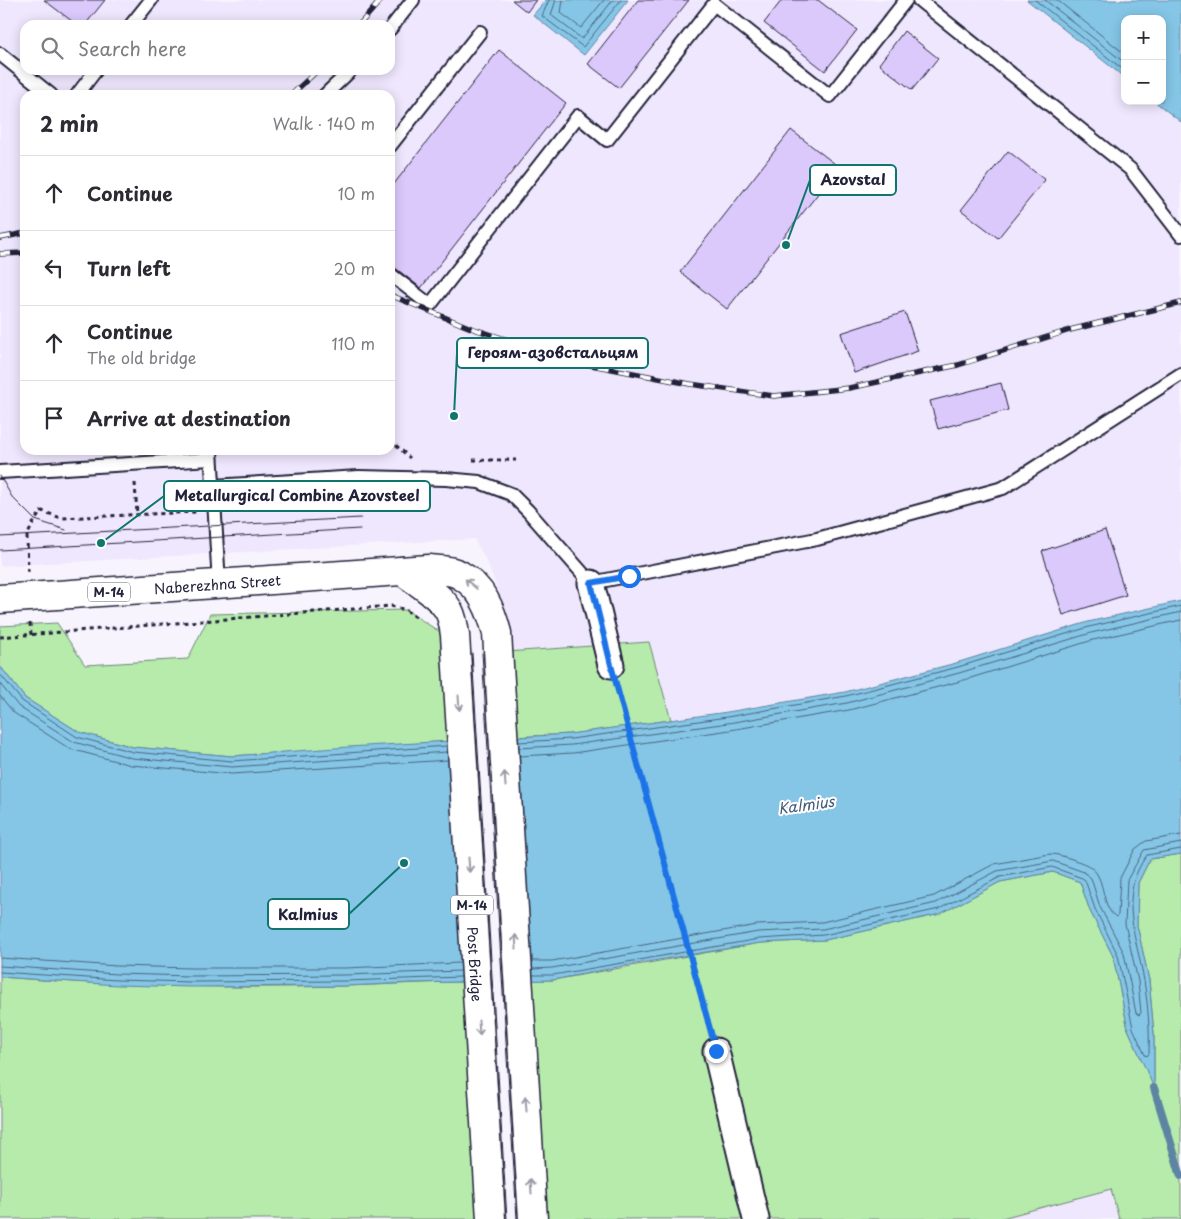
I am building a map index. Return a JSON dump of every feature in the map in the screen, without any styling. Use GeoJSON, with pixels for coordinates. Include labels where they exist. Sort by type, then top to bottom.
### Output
{"type":"FeatureCollection","features":[{"type":"Feature","properties":{"kind":"highway","name":"М-14"},"geometry":{"type":"LineString","coordinates":[[403,571],[429,569],[459,574],[477,588],[488,605],[497,633],[533,1219]]}},
{"type":"Feature","properties":{"kind":"highway","name":"Naberezhna Street"},"geometry":{"type":"LineString","coordinates":[[0,599],[403,571]]}},
{"type":"Feature","properties":{"kind":"highway","name":"Post Bridge"},"geometry":{"type":"LineString","coordinates":[[403,571],[440,600],[449,610],[453,621],[492,1219]]}},
{"type":"Feature","properties":{"kind":"street"},"geometry":{"type":"LineString","coordinates":[[591,583],[611,665]]}},
{"type":"Feature","properties":{"kind":"street"},"geometry":{"type":"LineString","coordinates":[[716,1051],[756,1219]]}},
{"type":"Feature","properties":{"kind":"lane"},"geometry":{"type":"LineString","coordinates":[[135,20],[150,0]]}},
{"type":"Feature","properties":{"kind":"lane"},"geometry":{"type":"LineString","coordinates":[[395,23],[413,0]]}},
{"type":"Feature","properties":{"kind":"lane"},"geometry":{"type":"LineString","coordinates":[[395,278],[430,305],[578,116],[607,140],[714,4],[830,96],[906,0]]}},
{"type":"Feature","properties":{"kind":"lane"},"geometry":{"type":"LineString","coordinates":[[920,0],[1130,168],[1181,235]]}},
{"type":"Feature","properties":{"kind":"lane"},"geometry":{"type":"LineString","coordinates":[[395,140],[480,32]]}},
{"type":"Feature","properties":{"kind":"lane"},"geometry":{"type":"LineString","coordinates":[[0,54],[20,70]]}},
{"type":"Feature","properties":{"kind":"lane"},"geometry":{"type":"LineString","coordinates":[[26,75],[45,90]]}},
{"type":"Feature","properties":{"kind":"lane"},"geometry":{"type":"LineString","coordinates":[[81,90],[92,75]]}},
{"type":"Feature","properties":{"kind":"lane"},"geometry":{"type":"LineString","coordinates":[[330,90],[346,75]]}},
{"type":"Feature","properties":{"kind":"lane"},"geometry":{"type":"LineString","coordinates":[[213,486],[359,477],[446,479],[479,482],[511,494],[591,583],[817,538],[1003,488],[1181,374]]}},
{"type":"Feature","properties":{"kind":"lane"},"geometry":{"type":"LineString","coordinates":[[0,472],[211,455],[218,584]]}},
{"type":"Feature","properties":{"kind":"path"},"geometry":{"type":"LineString","coordinates":[[35,520],[42,511],[62,518],[214,511]]}},
{"type":"Feature","properties":{"kind":"path"},"geometry":{"type":"LineString","coordinates":[[0,637],[392,606]]}},
{"type":"Feature","properties":{"kind":"path"},"geometry":{"type":"LineString","coordinates":[[611,665],[716,1051]]}},
{"type":"Feature","properties":{"kind":"shaded area"},"geometry":{"type":"Polygon","coordinates":[[[0,0],[546,0],[534,16],[584,55],[628,0],[1027,0],[1121,75],[1121,105],[1159,105],[1181,122],[1181,601],[1088,622],[956,663],[845,692],[671,720],[648,642],[507,652],[505,624],[499,593],[486,560],[474,539],[0,566],[0,0]]]}},
{"type":"Feature","properties":{"kind":"shaded area"},"geometry":{"type":"Polygon","coordinates":[[[1111,1189],[1119,1219],[998,1219],[1111,1189]]]}},
{"type":"Feature","properties":{"kind":"green space"},"geometry":{"type":"Polygon","coordinates":[[[406,610],[446,636],[452,741],[232,756],[133,747],[79,732],[25,698],[0,666],[0,626],[57,623],[85,665],[188,659],[210,614],[406,610]]]}},
{"type":"Feature","properties":{"kind":"green space"},"geometry":{"type":"Polygon","coordinates":[[[649,642],[671,720],[570,734],[513,737],[507,652],[649,642]]]}},
{"type":"Feature","properties":{"kind":"green space"},"geometry":{"type":"Polygon","coordinates":[[[1181,854],[1181,1219],[1119,1219],[1111,1189],[998,1219],[543,1219],[528,980],[553,980],[760,943],[825,940],[940,914],[1000,882],[1053,872],[1080,882],[1090,911],[1113,956],[1128,1029],[1154,1087],[1154,1034],[1149,980],[1137,925],[1138,883],[1150,859],[1181,854]]]}},
{"type":"Feature","properties":{"kind":"green space"},"geometry":{"type":"Polygon","coordinates":[[[0,977],[86,983],[216,987],[302,987],[467,982],[482,1219],[0,1219],[0,977]]]}},
{"type":"Feature","properties":{"kind":"water"},"geometry":{"type":"Polygon","coordinates":[[[546,0],[628,0],[584,55],[533,15],[546,0]]]}},
{"type":"Feature","properties":{"kind":"water"},"geometry":{"type":"Polygon","coordinates":[[[1027,0],[1181,0],[1181,122],[1159,105],[1166,105],[1166,15],[1121,15],[1121,75],[1027,0]]]}},
{"type":"Feature","properties":{"kind":"water"},"geometry":{"type":"Polygon","coordinates":[[[1181,601],[1181,854],[1150,859],[1138,883],[1137,925],[1149,980],[1154,1034],[1154,1088],[1128,1029],[1113,956],[1090,911],[1080,882],[1053,872],[1000,882],[940,914],[825,940],[760,943],[553,980],[346,986],[191,987],[117,985],[0,977],[0,666],[25,698],[79,732],[133,747],[232,756],[570,734],[727,712],[845,692],[956,663],[1088,622],[1181,601]]]}},
{"type":"Feature","properties":{"kind":"pier"},"geometry":{"type":"Polygon","coordinates":[[[512,735],[528,983],[467,984],[452,738],[512,735]]]}},
{"type":"Feature","properties":{"kind":"building"},"geometry":{"type":"Polygon","coordinates":[[[44,0],[105,0],[89,20],[70,20],[44,0]]]}},
{"type":"Feature","properties":{"kind":"building"},"geometry":{"type":"Polygon","coordinates":[[[512,0],[536,0],[527,12],[512,0]]]}},
{"type":"Feature","properties":{"kind":"building"},"geometry":{"type":"Polygon","coordinates":[[[638,0],[689,0],[619,88],[588,64],[638,0]]]}},
{"type":"Feature","properties":{"kind":"building"},"geometry":{"type":"Polygon","coordinates":[[[782,0],[818,0],[857,30],[825,71],[764,23],[782,0]]]}},
{"type":"Feature","properties":{"kind":"building"},"geometry":{"type":"Polygon","coordinates":[[[904,31],[938,58],[912,90],[879,64],[904,31]]]}},
{"type":"Feature","properties":{"kind":"building"},"geometry":{"type":"Polygon","coordinates":[[[499,50],[566,103],[421,288],[395,268],[395,183],[499,50]]]}},
{"type":"Feature","properties":{"kind":"building"},"geometry":{"type":"Polygon","coordinates":[[[791,130],[839,167],[727,309],[680,272],[791,130]]]}},
{"type":"Feature","properties":{"kind":"building"},"geometry":{"type":"Polygon","coordinates":[[[1008,151],[1045,180],[998,238],[961,210],[1008,151]]]}},
{"type":"Feature","properties":{"kind":"building"},"geometry":{"type":"Polygon","coordinates":[[[905,312],[918,351],[854,373],[841,333],[905,312]]]}},
{"type":"Feature","properties":{"kind":"building"},"geometry":{"type":"Polygon","coordinates":[[[1001,383],[1008,410],[938,429],[930,401],[1001,383]]]}},
{"type":"Feature","properties":{"kind":"building"},"geometry":{"type":"Polygon","coordinates":[[[1105,530],[1126,595],[1063,615],[1042,551],[1105,530]]]}},
{"type":"Feature","properties":{"kind":"waterway"},"geometry":{"type":"LineString","coordinates":[[1154,1088],[1181,1176]]}},
{"type":"Feature","properties":{"kind":"tram line"},"geometry":{"type":"LineString","coordinates":[[0,476],[12,497],[35,520],[66,530]]}},
{"type":"Feature","properties":{"kind":"tram line"},"geometry":{"type":"LineString","coordinates":[[0,537],[361,518]]}},
{"type":"Feature","properties":{"kind":"tram line"},"geometry":{"type":"LineString","coordinates":[[0,550],[360,529]]}},
{"type":"Feature","properties":{"kind":"tram line"},"geometry":{"type":"LineString","coordinates":[[472,653],[507,1219]]}},
{"type":"Feature","properties":{"kind":"tram line"},"geometry":{"type":"LineString","coordinates":[[482,653],[517,1219]]}},
{"type":"Feature","properties":{"kind":"railway"},"geometry":{"type":"LineString","coordinates":[[363,20],[381,0]]}},
{"type":"Feature","properties":{"kind":"railway"},"geometry":{"type":"LineString","coordinates":[[296,90],[313,75]]}},
{"type":"Feature","properties":{"kind":"railway"},"geometry":{"type":"LineString","coordinates":[[0,238],[20,234]]}},
{"type":"Feature","properties":{"kind":"railway"},"geometry":{"type":"LineString","coordinates":[[0,254],[20,253]]}},
{"type":"Feature","properties":{"kind":"railway"},"geometry":{"type":"LineString","coordinates":[[395,297],[471,328],[576,362],[690,384],[774,396],[849,388],[958,365],[1070,330],[1181,303]]}},
{"type":"Feature","properties":{"kind":"place","name":"Azovstal"},"geometry":{"type":"Point","coordinates":[786,245]}},
{"type":"Feature","properties":{"kind":"place","name":"Героям-азовстальцям"},"geometry":{"type":"Point","coordinates":[454,416]}},
{"type":"Feature","properties":{"kind":"place","name":"Metallurgical Combine Azovsteel"},"geometry":{"type":"Point","coordinates":[101,543]}},
{"type":"Feature","properties":{"kind":"place","name":"Kalmius"},"geometry":{"type":"Point","coordinates":[404,863]}},
{"type":"Feature","properties":{"kind":"route"},"geometry":{"type":"LineString","coordinates":[[629,576],[591,583],[611,665],[716,1051]]}}]}
